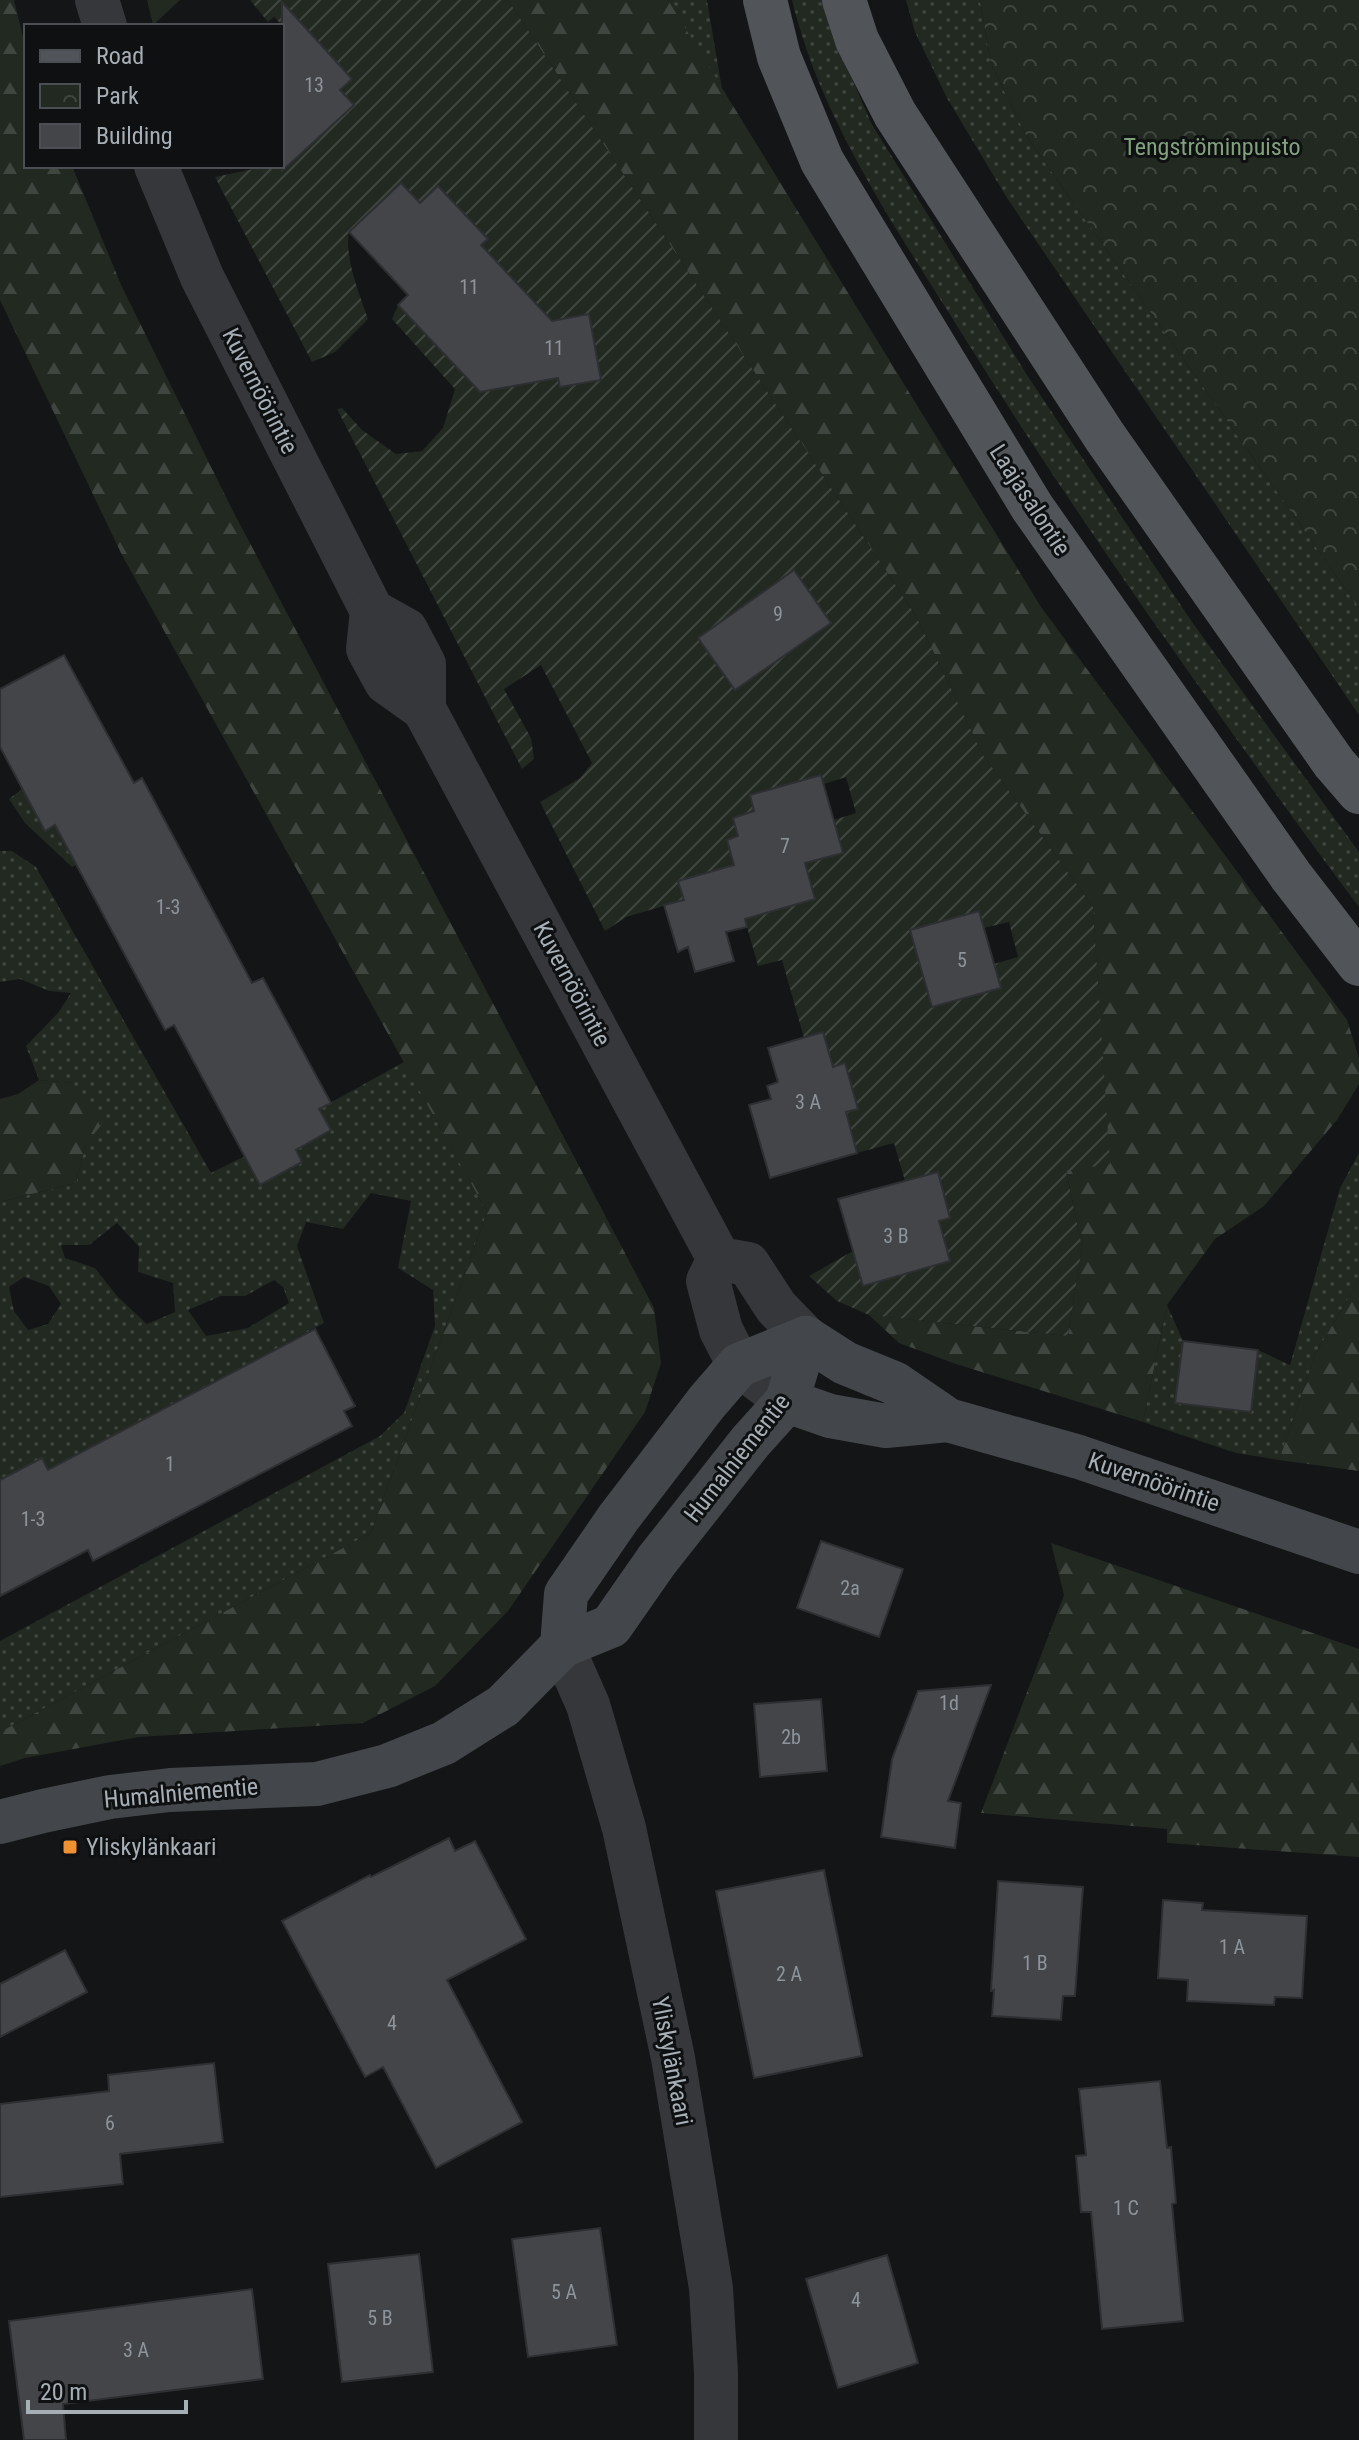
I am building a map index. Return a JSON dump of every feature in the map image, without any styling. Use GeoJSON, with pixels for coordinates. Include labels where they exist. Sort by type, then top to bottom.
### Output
{"type":"FeatureCollection","features":[{"type":"Feature","properties":{"kind":"main road","name":"Laajasalontie"},"geometry":{"type":"LineString","coordinates":[[765,0],[779,57],[822,161],[1032,507],[1291,876],[1359,964]]}},
{"type":"Feature","properties":{"kind":"main road"},"geometry":{"type":"LineString","coordinates":[[844,0],[857,40],[895,114],[1079,398],[1334,763],[1359,792]]}},
{"type":"Feature","properties":{"kind":"street"},"geometry":{"type":"LineString","coordinates":[[97,0],[104,24]]}},
{"type":"Feature","properties":{"kind":"street","name":"Kuvernöörintie"},"geometry":{"type":"LineString","coordinates":[[157,168],[202,277],[372,611],[368,649],[386,682],[424,709],[719,1259]]}},
{"type":"Feature","properties":{"kind":"street","name":"Kuvernöörintie"},"geometry":{"type":"LineString","coordinates":[[719,1259],[748,1264],[776,1307],[806,1338],[845,1363],[894,1383],[948,1420],[1079,1457],[1359,1552]]}},
{"type":"Feature","properties":{"kind":"street","name":"Kuvernöörintie"},"geometry":{"type":"LineString","coordinates":[[719,1259],[708,1281],[721,1330],[739,1365],[787,1401],[830,1416],[886,1426],[948,1420]]}},
{"type":"Feature","properties":{"kind":"street","name":"Humalniementie"},"geometry":{"type":"LineString","coordinates":[[562,1646],[566,1594],[619,1517],[707,1402],[739,1365],[806,1338]]}},
{"type":"Feature","properties":{"kind":"street","name":"Humalniementie"},"geometry":{"type":"LineString","coordinates":[[0,1822],[110,1797],[170,1790],[317,1784],[387,1766],[444,1743],[503,1706],[562,1646],[611,1626],[666,1548],[787,1401],[806,1338]]}},
{"type":"Feature","properties":{"kind":"street","name":"Yliskylänkaari"},"geometry":{"type":"LineString","coordinates":[[562,1646],[588,1705],[624,1828],[673,2058],[711,2288],[716,2440]]}},
{"type":"Feature","properties":{"kind":"green space"},"geometry":{"type":"Polygon","coordinates":[[[0,0],[14,0],[24,41],[24,168],[73,168],[122,287],[233,511],[654,1308],[661,1363],[645,1412],[508,1611],[435,1686],[363,1723],[139,1737],[25,1758],[0,1766],[0,1732],[371,1533],[487,1212],[122,555],[0,300],[0,0]]]}},
{"type":"Feature","properties":{"kind":"green space"},"geometry":{"type":"Polygon","coordinates":[[[147,0],[180,0],[154,24],[147,0]]]}},
{"type":"Feature","properties":{"kind":"green space"},"geometry":{"type":"Polygon","coordinates":[[[250,0],[508,0],[916,616],[983,755],[1093,907],[1110,1164],[1066,1171],[1082,1247],[1068,1336],[869,1315],[837,1301],[809,1276],[853,1251],[863,1286],[950,1261],[939,1221],[950,1217],[938,1173],[905,1181],[894,1143],[857,1153],[846,1112],[857,1109],[844,1064],[833,1067],[823,1032],[804,1038],[782,960],[758,966],[730,866],[679,881],[684,900],[626,917],[605,931],[540,802],[580,778],[592,763],[541,665],[504,689],[531,738],[534,759],[522,769],[337,409],[342,408],[362,430],[396,454],[422,451],[443,428],[455,389],[392,319],[398,305],[473,385],[558,378],[560,387],[601,380],[519,327],[523,290],[492,258],[460,264],[487,238],[438,186],[420,203],[401,183],[349,232],[351,264],[368,319],[335,352],[312,362],[215,177],[258,168],[284,168],[354,105],[340,90],[352,79],[274,17],[268,22],[250,0]],[[821,776],[750,795],[754,811],[733,818],[738,836],[727,840],[815,899],[805,863],[843,853],[834,820],[856,813],[846,777],[824,784],[821,776]],[[979,911],[910,930],[932,1007],[1000,988],[994,964],[1018,957],[1009,922],[984,928],[979,911]]]}},
{"type":"Feature","properties":{"kind":"green space"},"geometry":{"type":"Polygon","coordinates":[[[508,0],[668,0],[1041,607],[1347,1020],[1359,1058],[1359,1084],[1337,1120],[1264,1206],[1215,1239],[1167,1305],[1143,1422],[956,1364],[899,1343],[869,1315],[1068,1336],[1082,1247],[1066,1170],[1109,1164],[1093,907],[983,755],[916,616],[508,0]]]}},
{"type":"Feature","properties":{"kind":"green space"},"geometry":{"type":"Polygon","coordinates":[[[668,0],[707,0],[722,89],[668,0]]]}},
{"type":"Feature","properties":{"kind":"green space"},"geometry":{"type":"Polygon","coordinates":[[[792,0],[825,0],[844,59],[871,123],[1027,375],[1192,622],[1359,852],[1359,907],[1119,573],[910,251],[840,129],[805,44],[792,0]]]}},
{"type":"Feature","properties":{"kind":"green space"},"geometry":{"type":"Polygon","coordinates":[[[906,0],[980,0],[991,64],[1027,137],[1359,608],[1359,715],[1007,198],[947,98],[915,32],[906,0]]]}},
{"type":"Feature","properties":{"kind":"green space","name":"Tengströminpuisto"},"geometry":{"type":"Polygon","coordinates":[[[980,0],[1359,0],[1359,608],[1027,137],[991,64],[980,0]]]}},
{"type":"Feature","properties":{"kind":"green space"},"geometry":{"type":"Polygon","coordinates":[[[22,789],[44,830],[55,825],[76,865],[72,867],[25,823],[9,799],[22,789]]]}},
{"type":"Feature","properties":{"kind":"green space"},"geometry":{"type":"Polygon","coordinates":[[[0,851],[12,851],[36,867],[211,1173],[245,1156],[260,1184],[302,1163],[296,1150],[331,1130],[319,1109],[404,1062],[487,1212],[371,1533],[0,1732],[0,1641],[380,1436],[404,1413],[435,1326],[433,1290],[398,1268],[411,1201],[371,1193],[343,1229],[306,1222],[297,1246],[324,1323],[48,1470],[42,1458],[0,1480],[0,1202],[76,1183],[85,1145],[73,1083],[39,1080],[26,1046],[58,1013],[71,993],[49,991],[20,979],[0,982],[0,851]],[[117,1223],[89,1245],[61,1245],[65,1258],[95,1268],[117,1296],[147,1324],[175,1312],[173,1283],[138,1272],[139,1247],[117,1223]],[[24,1277],[9,1287],[14,1311],[28,1330],[48,1324],[61,1304],[49,1286],[24,1277]],[[274,1280],[245,1296],[221,1296],[188,1310],[206,1336],[248,1328],[289,1303],[283,1287],[274,1280]]]}},
{"type":"Feature","properties":{"kind":"green space"},"geometry":{"type":"Polygon","coordinates":[[[39,1080],[73,1083],[102,1124],[85,1145],[76,1183],[0,1202],[0,1099],[18,1094],[39,1080]]]}},
{"type":"Feature","properties":{"kind":"green space"},"geometry":{"type":"Polygon","coordinates":[[[1359,1153],[1359,1280],[1316,1353],[1279,1460],[1236,1453],[1143,1422],[1167,1305],[1183,1341],[1175,1402],[1250,1412],[1258,1350],[1290,1365],[1340,1188],[1359,1153]]]}},
{"type":"Feature","properties":{"kind":"green space"},"geometry":{"type":"Polygon","coordinates":[[[1359,1280],[1359,1471],[1279,1460],[1316,1353],[1359,1280]]]}},
{"type":"Feature","properties":{"kind":"green space"},"geometry":{"type":"Polygon","coordinates":[[[1051,1543],[1359,1649],[1359,1857],[1167,1843],[1167,1829],[981,1813],[1064,1595],[1051,1543]]]}},
{"type":"Feature","properties":{"kind":"building"},"geometry":{"type":"Polygon","coordinates":[[[282,2],[352,79],[340,90],[354,105],[282,171],[284,24],[282,2]]]}},
{"type":"Feature","properties":{"kind":"building"},"geometry":{"type":"Polygon","coordinates":[[[401,183],[420,203],[438,186],[488,239],[481,245],[552,321],[589,314],[601,380],[560,387],[558,378],[480,392],[398,305],[408,295],[349,232],[401,183]]]}},
{"type":"Feature","properties":{"kind":"building"},"geometry":{"type":"Polygon","coordinates":[[[794,570],[831,623],[735,690],[698,638],[794,570]]]}},
{"type":"Feature","properties":{"kind":"building"},"geometry":{"type":"Polygon","coordinates":[[[64,655],[134,783],[142,778],[252,983],[263,978],[331,1103],[319,1109],[331,1130],[296,1150],[302,1162],[260,1185],[174,1025],[165,1030],[55,825],[45,831],[0,747],[0,689],[64,655]]]}},
{"type":"Feature","properties":{"kind":"building"},"geometry":{"type":"Polygon","coordinates":[[[821,775],[843,853],[805,863],[815,899],[745,919],[747,927],[726,932],[734,961],[695,972],[688,947],[678,952],[664,905],[684,900],[678,881],[734,865],[727,840],[738,836],[733,818],[754,811],[750,795],[821,775]]]}},
{"type":"Feature","properties":{"kind":"building"},"geometry":{"type":"Polygon","coordinates":[[[979,911],[1001,988],[932,1007],[910,930],[979,911]]]}},
{"type":"Feature","properties":{"kind":"building"},"geometry":{"type":"Polygon","coordinates":[[[823,1032],[833,1067],[845,1063],[858,1109],[846,1112],[857,1153],[770,1178],[749,1105],[771,1099],[767,1086],[778,1082],[768,1048],[823,1032]]]}},
{"type":"Feature","properties":{"kind":"building"},"geometry":{"type":"Polygon","coordinates":[[[938,1172],[950,1218],[939,1221],[950,1261],[863,1286],[838,1199],[938,1172]]]}},
{"type":"Feature","properties":{"kind":"building"},"geometry":{"type":"Polygon","coordinates":[[[315,1329],[355,1406],[344,1411],[352,1426],[93,1561],[88,1550],[0,1596],[0,1480],[42,1458],[48,1470],[315,1329]]]}},
{"type":"Feature","properties":{"kind":"building"},"geometry":{"type":"Polygon","coordinates":[[[1183,1341],[1258,1350],[1251,1412],[1175,1403],[1183,1341]]]}},
{"type":"Feature","properties":{"kind":"building"},"geometry":{"type":"Polygon","coordinates":[[[821,1541],[903,1569],[879,1637],[797,1608],[821,1541]]]}},
{"type":"Feature","properties":{"kind":"building"},"geometry":{"type":"Polygon","coordinates":[[[991,1685],[948,1801],[961,1803],[955,1848],[881,1837],[892,1759],[918,1691],[991,1685]]]}},
{"type":"Feature","properties":{"kind":"building"},"geometry":{"type":"Polygon","coordinates":[[[821,1699],[827,1771],[760,1777],[754,1704],[821,1699]]]}},
{"type":"Feature","properties":{"kind":"building"},"geometry":{"type":"Polygon","coordinates":[[[449,1838],[455,1851],[475,1841],[526,1939],[447,1980],[522,2122],[436,2168],[383,2067],[365,2077],[282,1921],[449,1838]]]}},
{"type":"Feature","properties":{"kind":"building"},"geometry":{"type":"Polygon","coordinates":[[[824,1870],[862,2056],[754,2078],[716,1891],[824,1870]]]}},
{"type":"Feature","properties":{"kind":"building"},"geometry":{"type":"Polygon","coordinates":[[[998,1881],[1083,1887],[1075,1996],[1063,1996],[1061,2020],[992,2016],[998,1881]]]}},
{"type":"Feature","properties":{"kind":"building"},"geometry":{"type":"Polygon","coordinates":[[[1163,1900],[1203,1903],[1202,1910],[1307,1916],[1302,1998],[1275,1997],[1274,2005],[1187,2001],[1188,1980],[1158,1978],[1163,1900]]]}},
{"type":"Feature","properties":{"kind":"building"},"geometry":{"type":"Polygon","coordinates":[[[65,1950],[87,1992],[0,2037],[0,1984],[65,1950]]]}},
{"type":"Feature","properties":{"kind":"building"},"geometry":{"type":"Polygon","coordinates":[[[214,2063],[223,2142],[120,2154],[123,2184],[0,2197],[0,2104],[109,2091],[108,2075],[214,2063]]]}},
{"type":"Feature","properties":{"kind":"building"},"geometry":{"type":"Polygon","coordinates":[[[1160,2081],[1167,2148],[1171,2147],[1176,2203],[1172,2204],[1183,2321],[1102,2329],[1091,2212],[1081,2212],[1076,2156],[1086,2155],[1079,2089],[1160,2081]]]}},
{"type":"Feature","properties":{"kind":"building"},"geometry":{"type":"Polygon","coordinates":[[[600,2228],[617,2345],[528,2357],[512,2239],[600,2228]]]}},
{"type":"Feature","properties":{"kind":"building"},"geometry":{"type":"Polygon","coordinates":[[[419,2254],[433,2372],[342,2382],[328,2264],[419,2254]]]}},
{"type":"Feature","properties":{"kind":"building"},"geometry":{"type":"Polygon","coordinates":[[[887,2255],[918,2363],[838,2388],[806,2279],[887,2255]]]}},
{"type":"Feature","properties":{"kind":"building"},"geometry":{"type":"Polygon","coordinates":[[[252,2289],[263,2379],[63,2404],[66,2440],[24,2440],[9,2321],[252,2289]]]}},
{"type":"Feature","properties":{"kind":"place","name":"Yliskylänkaari"},"geometry":{"type":"Point","coordinates":[70,1847]}}]}
